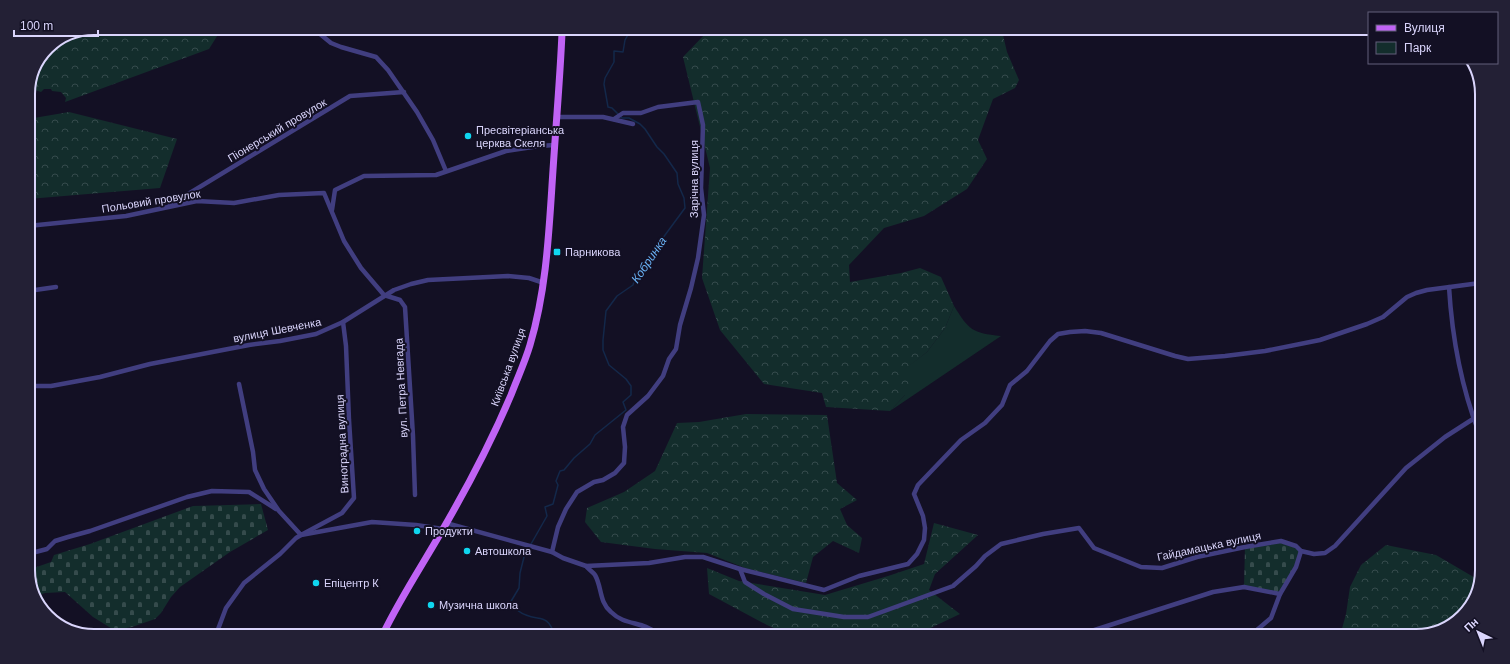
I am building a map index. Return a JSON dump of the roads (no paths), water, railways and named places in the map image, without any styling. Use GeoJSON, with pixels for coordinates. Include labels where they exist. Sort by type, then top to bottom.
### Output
{"type":"FeatureCollection","features":[{"type":"Feature","properties":{"kind":"main road","name":"Київська вулиця"},"geometry":{"type":"LineString","coordinates":[[386,629],[401,599],[466,489],[487,449],[519,375],[530,344],[544,283],[548,253],[556,117],[561,75],[562,35]]}},
{"type":"Feature","properties":{"kind":"street"},"geometry":{"type":"LineString","coordinates":[[321,35],[331,43],[341,47],[376,56],[404,92],[434,140],[446,171]]}},
{"type":"Feature","properties":{"kind":"street","name":"Піонерський провулок"},"geometry":{"type":"LineString","coordinates":[[168,206],[350,96],[404,92]]}},
{"type":"Feature","properties":{"kind":"street","name":"Зарічна вулиця"},"geometry":{"type":"LineString","coordinates":[[552,552],[558,526],[566,509],[577,492],[594,482],[603,480],[615,473],[624,463],[625,448],[623,427],[626,415],[648,396],[663,376],[669,359],[676,349],[680,325],[698,258],[704,215],[701,188],[703,125],[698,102],[658,107],[641,113],[623,113],[616,117]]}},
{"type":"Feature","properties":{"kind":"street"},"geometry":{"type":"LineString","coordinates":[[556,117],[616,117],[633,124]]}},
{"type":"Feature","properties":{"kind":"street"},"geometry":{"type":"LineString","coordinates":[[332,210],[336,190],[364,176],[436,175],[506,151],[555,145]]}},
{"type":"Feature","properties":{"kind":"street","name":"Польовий провулок"},"geometry":{"type":"LineString","coordinates":[[35,225],[126,216],[197,201],[234,203],[279,195],[324,193],[344,241],[357,262],[384,295]]}},
{"type":"Feature","properties":{"kind":"street","name":"вулиця Шевченка"},"geometry":{"type":"LineString","coordinates":[[35,386],[51,386],[100,377],[150,364],[316,334],[343,322],[384,295],[411,284],[428,280],[508,276],[529,278],[544,283]]}},
{"type":"Feature","properties":{"kind":"street"},"geometry":{"type":"LineString","coordinates":[[239,384],[253,452],[255,470],[264,489],[279,511],[301,535],[372,522],[444,526],[552,552],[563,558],[586,566],[649,563],[685,557],[703,557],[740,570],[824,590],[865,575],[908,564],[917,554],[924,540],[925,528],[923,516],[914,494],[918,485],[961,440],[990,419],[1002,405],[1010,385],[1027,371],[1050,341],[1058,334],[1085,331],[1101,332],[1188,359],[1225,356],[1265,351],[1320,340],[1383,317],[1408,296],[1427,290],[1475,284]]}},
{"type":"Feature","properties":{"kind":"street"},"geometry":{"type":"LineString","coordinates":[[35,290],[56,287]]}},
{"type":"Feature","properties":{"kind":"street"},"geometry":{"type":"LineString","coordinates":[[1449,287],[1451,315],[1460,373],[1475,424]]}},
{"type":"Feature","properties":{"kind":"street","name":"вул. Петра Невгада"},"geometry":{"type":"LineString","coordinates":[[384,295],[400,300],[406,312],[415,495]]}},
{"type":"Feature","properties":{"kind":"street","name":"Виноградна вулиця"},"geometry":{"type":"LineString","coordinates":[[218,629],[226,608],[244,583],[280,554],[296,538],[342,513],[354,498],[346,346],[343,322]]}},
{"type":"Feature","properties":{"kind":"street"},"geometry":{"type":"LineString","coordinates":[[1258,629],[1271,618],[1280,594],[1296,567],[1301,551],[1314,554],[1325,553],[1334,546],[1406,468],[1445,437],[1473,419]]}},
{"type":"Feature","properties":{"kind":"street"},"geometry":{"type":"LineString","coordinates":[[35,552],[47,548],[55,541],[95,529],[187,497],[212,491],[249,492],[279,511]]}},
{"type":"Feature","properties":{"kind":"street","name":"Гайдамацька вулиця"},"geometry":{"type":"LineString","coordinates":[[740,570],[745,582],[793,609],[844,617],[868,617],[953,586],[985,556],[1001,544],[1043,534],[1079,528],[1094,548],[1141,567],[1162,568],[1197,557],[1281,541],[1296,546],[1301,551]]}},
{"type":"Feature","properties":{"kind":"street"},"geometry":{"type":"LineString","coordinates":[[586,566],[594,575],[602,600],[609,611],[623,621],[644,626],[649,629]]}},
{"type":"Feature","properties":{"kind":"street"},"geometry":{"type":"LineString","coordinates":[[1098,629],[1213,592],[1244,587],[1280,594]]}},
{"type":"Feature","properties":{"kind":"waterway","name":"Кобринка"},"geometry":{"type":"LineString","coordinates":[[531,544],[547,516],[545,507],[553,504],[558,485],[556,481],[560,471],[564,470],[574,458],[590,444],[595,435],[626,410],[623,402],[631,395],[631,386],[626,379],[609,365],[603,350],[606,311],[617,296],[633,285],[637,273],[685,208],[684,198],[678,184],[677,173],[645,129],[640,124],[629,118],[622,118],[612,108],[608,107],[604,84],[605,78],[614,62],[614,51],[623,52],[625,40],[628,35]]}},
{"type":"Feature","properties":{"kind":"waterway","name":"Кобринка"},"geometry":{"type":"LineString","coordinates":[[529,547],[524,557],[520,573],[519,588],[510,603],[524,614],[543,619],[549,623],[552,629]]}},
{"type":"Feature","properties":{"kind":"place","name":"Пресвітеріанська церква Скеля"},"geometry":{"type":"Point","coordinates":[468,136]}},
{"type":"Feature","properties":{"kind":"place","name":"Парникова"},"geometry":{"type":"Point","coordinates":[557,252]}},
{"type":"Feature","properties":{"kind":"place","name":"Продукти"},"geometry":{"type":"Point","coordinates":[417,531]}},
{"type":"Feature","properties":{"kind":"place","name":"Автошкола"},"geometry":{"type":"Point","coordinates":[467,551]}},
{"type":"Feature","properties":{"kind":"place","name":"Епіцентр К"},"geometry":{"type":"Point","coordinates":[316,583]}},
{"type":"Feature","properties":{"kind":"place","name":"Музична школа"},"geometry":{"type":"Point","coordinates":[431,605]}}]}
